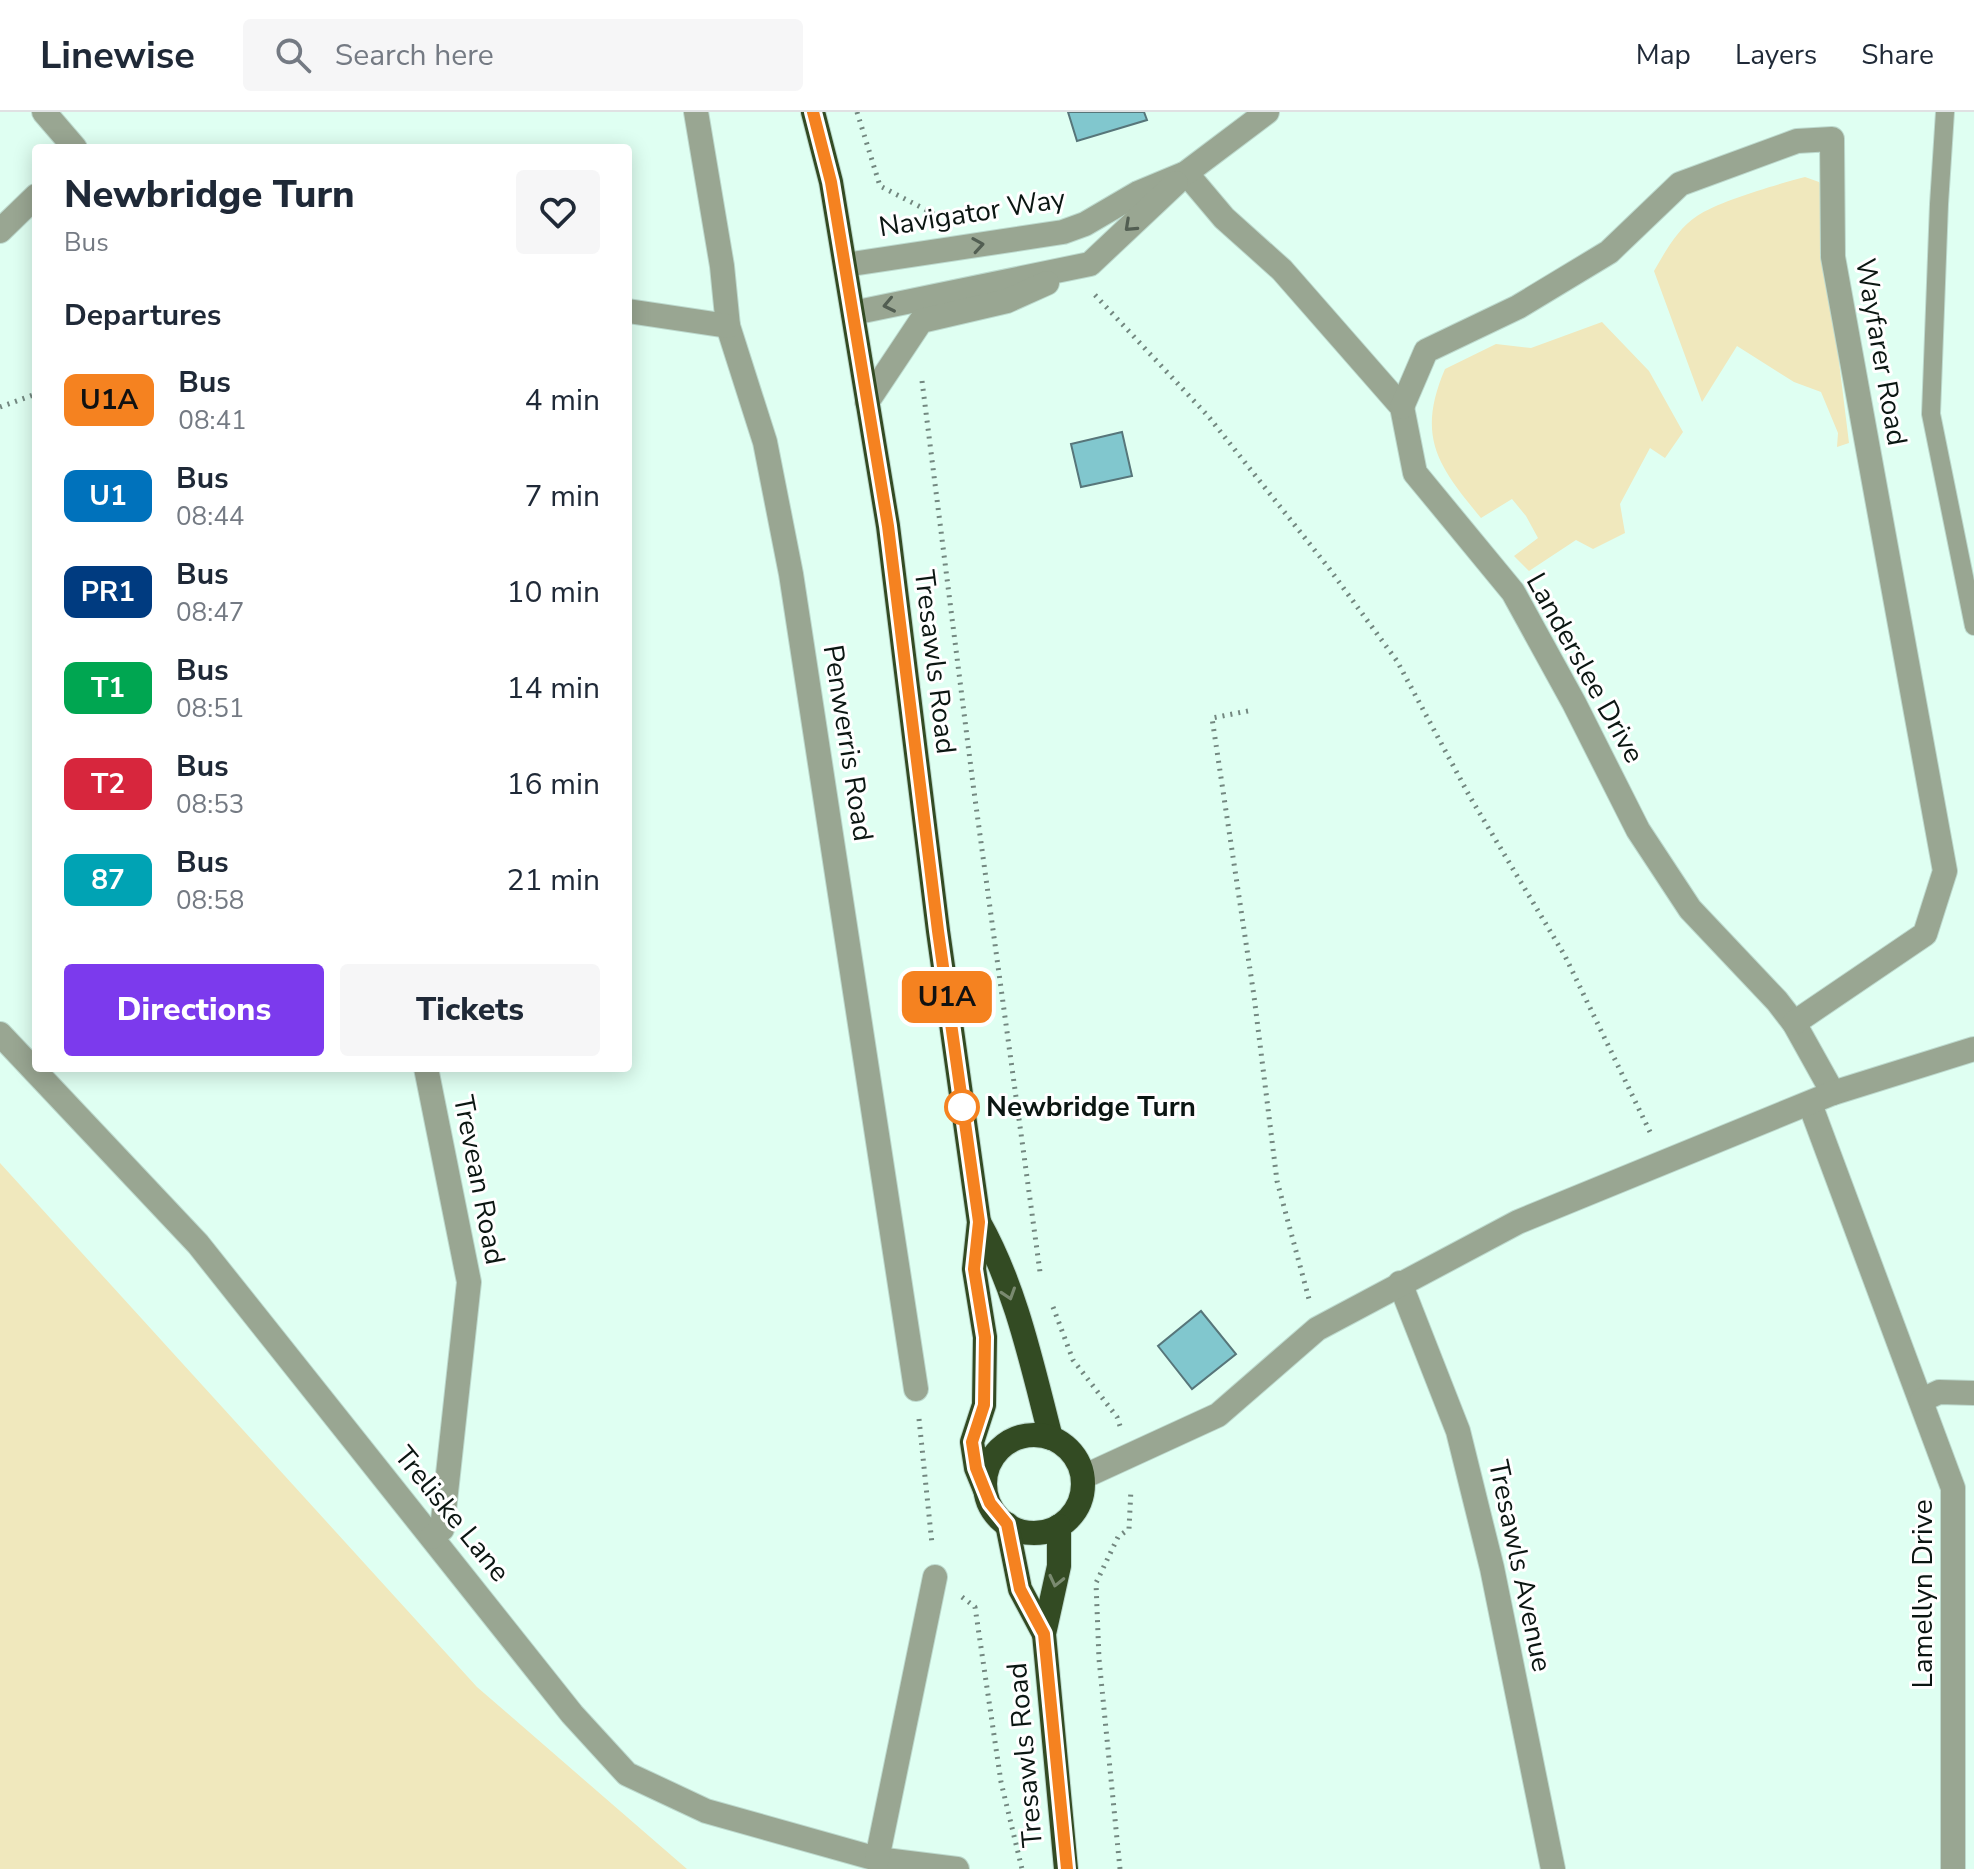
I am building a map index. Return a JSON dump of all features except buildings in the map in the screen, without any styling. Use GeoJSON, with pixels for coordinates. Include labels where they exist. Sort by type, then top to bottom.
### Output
{"type":"FeatureCollection","features":[{"type":"Feature","properties":{"kind":"highway","name":"Tresawls Road"},"geometry":{"type":"LineString","coordinates":[[813,112],[831,182],[888,526],[938,931],[979,1222],[974,1269],[985,1337],[984,1405],[972,1442],[976,1468],[985,1490]]}},
{"type":"Feature","properties":{"kind":"highway","name":"Tresawls Road"},"geometry":{"type":"LineString","coordinates":[[979,1222],[997,1254],[1026,1341],[1051,1438]]}},
{"type":"Feature","properties":{"kind":"highway"},"geometry":{"type":"LineString","coordinates":[[1033,1434],[1051,1438],[1065,1446],[1080,1466],[1083,1477],[1078,1506],[1070,1518],[1059,1526],[1032,1532],[1019,1530],[997,1515],[985,1490],[990,1462],[1008,1442],[1033,1434]]}},
{"type":"Feature","properties":{"kind":"highway","name":"Tresawls Road"},"geometry":{"type":"LineString","coordinates":[[1007,1524],[1020,1589],[1044,1634]]}},
{"type":"Feature","properties":{"kind":"highway","name":"Tresawls Road"},"geometry":{"type":"LineString","coordinates":[[1059,1526],[1059,1566],[1044,1634],[1066,1869]]}},
{"type":"Feature","properties":{"kind":"street"},"geometry":{"type":"LineString","coordinates":[[44,112],[72,144]]}},
{"type":"Feature","properties":{"kind":"street","name":"Penwerris Road"},"geometry":{"type":"LineString","coordinates":[[696,112],[722,266],[728,326],[765,442],[791,574],[916,1389]]}},
{"type":"Feature","properties":{"kind":"street","name":"Navigator Way"},"geometry":{"type":"LineString","coordinates":[[845,265],[1063,232],[1085,224],[1138,193],[1186,173],[1267,112]]}},
{"type":"Feature","properties":{"kind":"street","name":"Wayfarer Road"},"geometry":{"type":"LineString","coordinates":[[1402,407],[1426,351],[1518,307],[1609,252],[1680,184],[1797,141],[1832,139],[1833,257],[1945,871],[1925,934],[1794,1023]]}},
{"type":"Feature","properties":{"kind":"street"},"geometry":{"type":"LineString","coordinates":[[867,402],[921,321],[1007,301],[1088,275],[1186,173],[1224,218],[1282,270],[1402,407]]}},
{"type":"Feature","properties":{"kind":"street"},"geometry":{"type":"LineString","coordinates":[[0,231],[32,200]]}},
{"type":"Feature","properties":{"kind":"street"},"geometry":{"type":"LineString","coordinates":[[853,313],[1088,275]]}},
{"type":"Feature","properties":{"kind":"street"},"geometry":{"type":"LineString","coordinates":[[632,312],[728,326]]}},
{"type":"Feature","properties":{"kind":"street","name":"Landerslee Drive"},"geometry":{"type":"LineString","coordinates":[[1402,407],[1415,473],[1513,592],[1638,830],[1690,909],[1794,1023],[1833,1093]]}},
{"type":"Feature","properties":{"kind":"street","name":"Treliske Lane"},"geometry":{"type":"LineString","coordinates":[[0,1034],[32,1068]]}},
{"type":"Feature","properties":{"kind":"street"},"geometry":{"type":"LineString","coordinates":[[1083,1477],[1218,1415],[1317,1329],[1518,1222],[1833,1093],[1974,1049]]}},
{"type":"Feature","properties":{"kind":"street","name":"Treliske Lane"},"geometry":{"type":"LineString","coordinates":[[36,1072],[198,1244],[572,1714],[627,1774],[706,1811],[875,1864],[957,1869]]}},
{"type":"Feature","properties":{"kind":"street","name":"Trevean Road"},"geometry":{"type":"LineString","coordinates":[[427,1072],[469,1282],[442,1529],[432,1537]]}},
{"type":"Feature","properties":{"kind":"street","name":"Lamellyn Drive"},"geometry":{"type":"LineString","coordinates":[[1810,1104],[1953,1488],[1953,1869]]}},
{"type":"Feature","properties":{"kind":"street","name":"Tresawls Avenue"},"geometry":{"type":"LineString","coordinates":[[1400,1283],[1458,1431],[1492,1568],[1553,1869]]}},
{"type":"Feature","properties":{"kind":"street"},"geometry":{"type":"LineString","coordinates":[[1922,1400],[1939,1392],[1974,1393]]}},
{"type":"Feature","properties":{"kind":"street"},"geometry":{"type":"LineString","coordinates":[[875,1864],[935,1577]]}},
{"type":"Feature","properties":{"kind":"lane"},"geometry":{"type":"LineString","coordinates":[[1945,112],[1931,414],[1974,626]]}},
{"type":"Feature","properties":{"kind":"path"},"geometry":{"type":"LineString","coordinates":[[857,112],[880,186],[942,218],[945,250]]}},
{"type":"Feature","properties":{"kind":"path"},"geometry":{"type":"LineString","coordinates":[[1088,275],[1108,306],[1208,416],[1328,567],[1397,661],[1470,797],[1565,956],[1664,1162]]}},
{"type":"Feature","properties":{"kind":"path"},"geometry":{"type":"LineString","coordinates":[[920,367],[1040,1274]]}},
{"type":"Feature","properties":{"kind":"path"},"geometry":{"type":"LineString","coordinates":[[0,407],[32,395]]}},
{"type":"Feature","properties":{"kind":"path"},"geometry":{"type":"LineString","coordinates":[[1248,711],[1212,718],[1254,996],[1277,1181],[1317,1329]]}},
{"type":"Feature","properties":{"kind":"path"},"geometry":{"type":"LineString","coordinates":[[1051,1302],[1073,1360],[1117,1417],[1132,1454],[1129,1529],[1118,1537],[1096,1583],[1099,1659],[1120,1869]]}},
{"type":"Feature","properties":{"kind":"path"},"geometry":{"type":"LineString","coordinates":[[916,1389],[935,1577],[975,1607],[1001,1782],[1022,1869]]}},
{"type":"Feature","properties":{"kind":"shaded area"},"geometry":{"type":"Polygon","coordinates":[[[1805,177],[1819,182],[1825,193],[1827,265],[1849,443],[1837,447],[1838,433],[1821,392],[1794,382],[1737,346],[1702,402],[1654,271],[1667,248],[1697,216],[1734,199],[1805,177]]]}},
{"type":"Feature","properties":{"kind":"shaded area"},"geometry":{"type":"Polygon","coordinates":[[[1602,322],[1649,371],[1683,432],[1665,458],[1650,448],[1620,504],[1625,533],[1593,549],[1576,540],[1529,571],[1514,556],[1538,538],[1526,516],[1512,499],[1481,518],[1443,466],[1432,432],[1436,393],[1445,369],[1496,344],[1531,348],[1602,322]]]}},
{"type":"Feature","properties":{"kind":"shaded area"},"geometry":{"type":"Polygon","coordinates":[[[0,1163],[477,1687],[687,1869],[0,1869],[0,1163]]]}},
{"type":"Feature","properties":{"kind":"bus line","name":"U1A"},"geometry":{"type":"LineString","coordinates":[[813,112],[831,182],[888,526],[938,931],[979,1222],[974,1269],[985,1337],[984,1405],[972,1442],[976,1468],[990,1503],[1007,1524],[1020,1589],[1044,1634],[1067,1869]]}},
{"type":"Feature","properties":{"kind":"place","name":"Newbridge Turn"},"geometry":{"type":"Point","coordinates":[962,1107]}}]}
